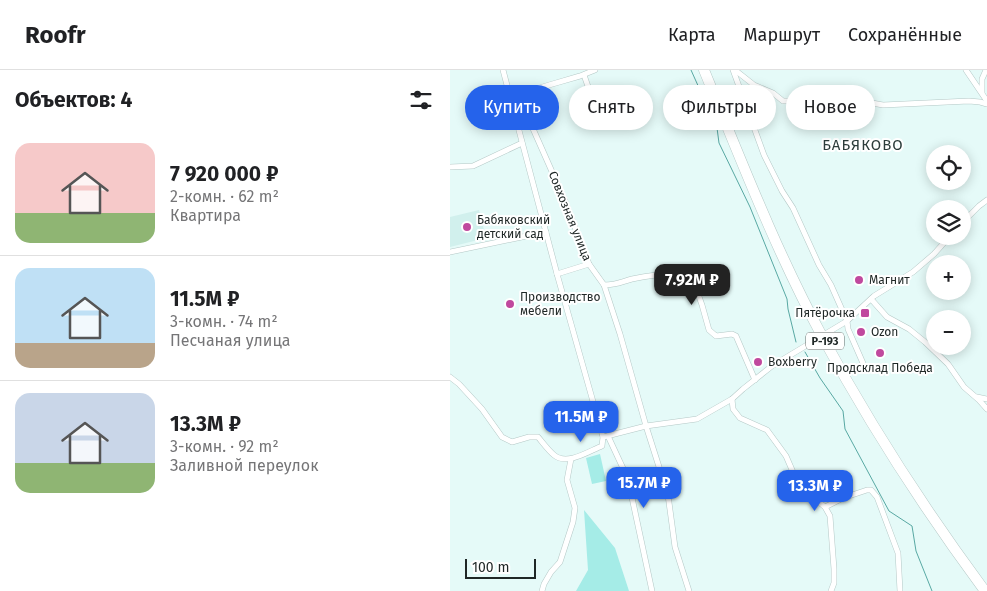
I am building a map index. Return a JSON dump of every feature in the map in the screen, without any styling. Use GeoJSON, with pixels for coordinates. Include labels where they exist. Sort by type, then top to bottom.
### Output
{"type":"FeatureCollection","features":[{"type":"Feature","properties":{"kind":"highway","name":"Р-193"},"geometry":{"type":"LineString","coordinates":[[704,70],[773,238],[821,336],[908,482],[985,591]]}},
{"type":"Feature","properties":{"kind":"street","name":"Совхозная улица"},"geometry":{"type":"LineString","coordinates":[[503,70],[507,85]]}},
{"type":"Feature","properties":{"kind":"street"},"geometry":{"type":"LineString","coordinates":[[545,85],[584,75],[595,70]]}},
{"type":"Feature","properties":{"kind":"street"},"geometry":{"type":"LineString","coordinates":[[734,70],[754,85],[773,93],[783,101],[810,102],[826,100],[883,105],[969,101],[987,103]]}},
{"type":"Feature","properties":{"kind":"street"},"geometry":{"type":"LineString","coordinates":[[734,70],[764,155],[793,208],[818,265],[831,285],[866,370]]}},
{"type":"Feature","properties":{"kind":"street"},"geometry":{"type":"LineString","coordinates":[[966,70],[987,103]]}},
{"type":"Feature","properties":{"kind":"street"},"geometry":{"type":"LineString","coordinates":[[982,70],[982,93]]}},
{"type":"Feature","properties":{"kind":"street"},"geometry":{"type":"LineString","coordinates":[[982,79],[986,70]]}},
{"type":"Feature","properties":{"kind":"street"},"geometry":{"type":"LineString","coordinates":[[584,75],[587,85]]}},
{"type":"Feature","properties":{"kind":"street","name":"Совхозная улица"},"geometry":{"type":"LineString","coordinates":[[518,130],[557,274],[606,436],[628,479],[652,591]]}},
{"type":"Feature","properties":{"kind":"street","name":"Совхозная улица"},"geometry":{"type":"LineString","coordinates":[[534,130],[565,201],[589,264],[604,285],[668,496],[675,547],[689,591]]}},
{"type":"Feature","properties":{"kind":"street"},"geometry":{"type":"LineString","coordinates":[[450,168],[473,166],[522,143]]}},
{"type":"Feature","properties":{"kind":"street"},"geometry":{"type":"LineString","coordinates":[[971,214],[987,200]]}},
{"type":"Feature","properties":{"kind":"street"},"geometry":{"type":"LineString","coordinates":[[450,252],[546,232]]}},
{"type":"Feature","properties":{"kind":"street"},"geometry":{"type":"LineString","coordinates":[[450,378],[459,384],[482,409],[502,437],[512,442],[529,437],[538,437],[555,456],[571,459],[602,446],[606,436],[646,426],[697,419],[732,399],[772,366],[847,321],[871,299],[913,272],[942,245]]}},
{"type":"Feature","properties":{"kind":"street"},"geometry":{"type":"LineString","coordinates":[[557,274],[589,264]]}},
{"type":"Feature","properties":{"kind":"street"},"geometry":{"type":"LineString","coordinates":[[604,285],[614,285],[630,279],[667,275],[685,274],[692,277],[709,330],[716,336],[732,334],[736,336],[755,380]]}},
{"type":"Feature","properties":{"kind":"street"},"geometry":{"type":"LineString","coordinates":[[871,299],[887,317],[909,328],[925,342],[948,364],[964,388],[987,409]]}},
{"type":"Feature","properties":{"kind":"street"},"geometry":{"type":"LineString","coordinates":[[976,397],[987,398]]}},
{"type":"Feature","properties":{"kind":"street"},"geometry":{"type":"LineString","coordinates":[[732,399],[733,409],[740,418],[767,430],[786,456],[799,486],[825,506],[830,516],[832,536],[834,583],[831,591]]}},
{"type":"Feature","properties":{"kind":"street"},"geometry":{"type":"LineString","coordinates":[[542,591],[551,572],[560,562],[573,522],[575,508],[567,480],[571,459]]}},
{"type":"Feature","properties":{"kind":"street"},"geometry":{"type":"LineString","coordinates":[[825,506],[843,498],[871,490],[877,497],[898,552],[900,591]]}},
{"type":"Feature","properties":{"kind":"shaded area","name":"Бабяковский детский сад"},"geometry":{"type":"Polygon","coordinates":[[[479,210],[486,238],[450,247],[450,217],[479,210]]]}},
{"type":"Feature","properties":{"kind":"shaded area"},"geometry":{"type":"Polygon","coordinates":[[[600,454],[606,481],[592,484],[586,458],[600,454]]]}},
{"type":"Feature","properties":{"kind":"shaded area"},"geometry":{"type":"Polygon","coordinates":[[[584,510],[615,548],[629,591],[576,591],[588,570],[584,510]]]}},
{"type":"Feature","properties":{"kind":"waterway"},"geometry":{"type":"LineString","coordinates":[[691,70],[717,128],[719,143],[750,207],[787,299],[796,342]]}},
{"type":"Feature","properties":{"kind":"waterway"},"geometry":{"type":"LineString","coordinates":[[805,352],[843,411],[845,429],[889,511],[912,526],[916,551],[932,591]]}},
{"type":"Feature","properties":{"kind":"place","name":"Бабяковский детский сад"},"geometry":{"type":"Point","coordinates":[467,227]}},
{"type":"Feature","properties":{"kind":"place","name":"Магнит"},"geometry":{"type":"Point","coordinates":[859,280]}},
{"type":"Feature","properties":{"kind":"place","name":"Производство мебели"},"geometry":{"type":"Point","coordinates":[510,304]}},
{"type":"Feature","properties":{"kind":"place","name":"Пятёрочка"},"geometry":{"type":"Point","coordinates":[865,313]}},
{"type":"Feature","properties":{"kind":"place","name":"Ozon"},"geometry":{"type":"Point","coordinates":[861,332]}},
{"type":"Feature","properties":{"kind":"place","name":"Продсклад Победа"},"geometry":{"type":"Point","coordinates":[880,353]}},
{"type":"Feature","properties":{"kind":"place","name":"Boxberry"},"geometry":{"type":"Point","coordinates":[758,362]}},
{"type":"Feature","properties":{"kind":"district","name":"БАБЯКОВО"},"geometry":{"type":"Point","coordinates":[863,145]}}]}
